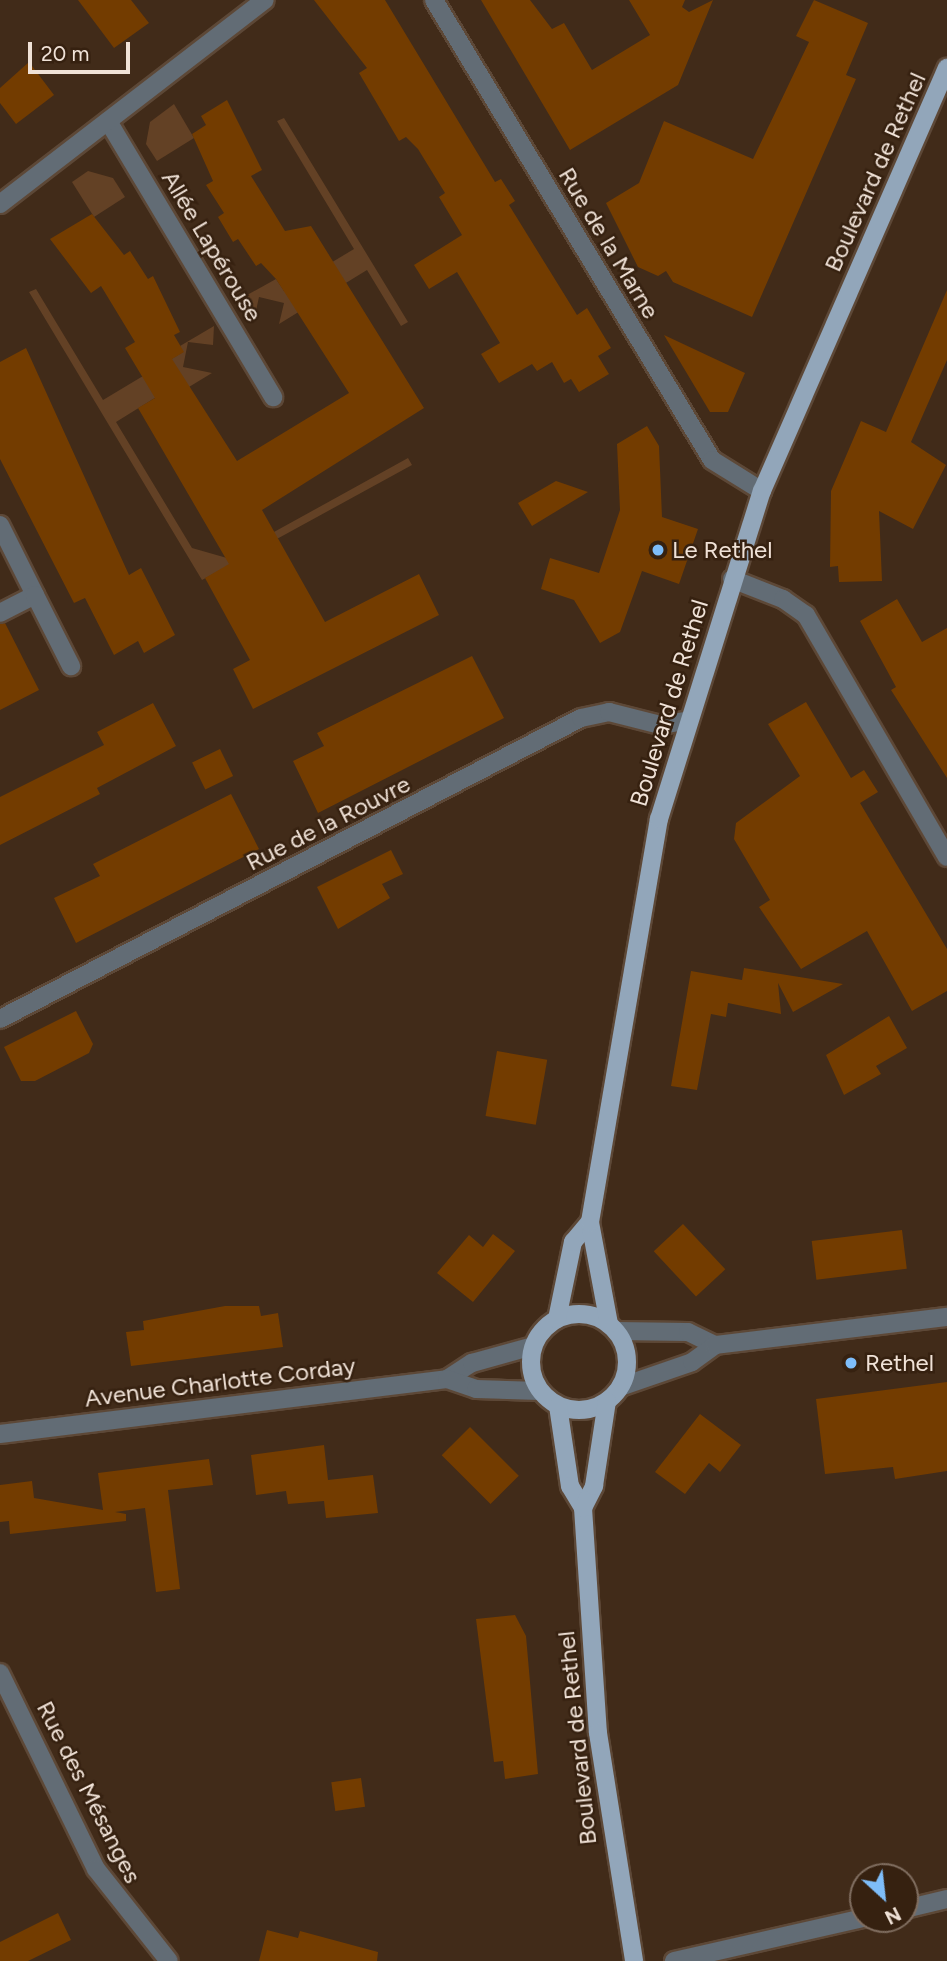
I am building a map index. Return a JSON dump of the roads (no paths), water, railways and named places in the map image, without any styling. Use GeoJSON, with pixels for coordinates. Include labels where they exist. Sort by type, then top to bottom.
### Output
{"type":"FeatureCollection","features":[{"type":"Feature","properties":{"kind":"main road","name":"Boulevard de Rethel"},"geometry":{"type":"LineString","coordinates":[[612,1328],[590,1222],[659,819],[686,721],[762,491],[947,68]]}},
{"type":"Feature","properties":{"kind":"main road","name":"Boulevard de Rethel"},"geometry":{"type":"LineString","coordinates":[[557,1319],[573,1242],[590,1222]]}},
{"type":"Feature","properties":{"kind":"main road"},"geometry":{"type":"LineString","coordinates":[[580,1314],[612,1328],[627,1358],[620,1387],[607,1401],[579,1410],[558,1406],[540,1391],[531,1370],[533,1346],[557,1319],[580,1314]]}},
{"type":"Feature","properties":{"kind":"main road","name":"Boulevard de Rethel"},"geometry":{"type":"LineString","coordinates":[[583,1508],[594,1486],[607,1401]]}},
{"type":"Feature","properties":{"kind":"main road","name":"Boulevard de Rethel"},"geometry":{"type":"LineString","coordinates":[[558,1406],[570,1486],[583,1508],[598,1733],[634,1961]]}},
{"type":"Feature","properties":{"kind":"street"},"geometry":{"type":"LineString","coordinates":[[0,204],[265,0]]}},
{"type":"Feature","properties":{"kind":"street","name":"Rue de la Marne"},"geometry":{"type":"LineString","coordinates":[[434,0],[712,460],[762,491]]}},
{"type":"Feature","properties":{"kind":"street","name":"Allée Lapérouse"},"geometry":{"type":"LineString","coordinates":[[108,121],[273,397]]}},
{"type":"Feature","properties":{"kind":"street"},"geometry":{"type":"LineString","coordinates":[[0,525],[71,666]]}},
{"type":"Feature","properties":{"kind":"street"},"geometry":{"type":"LineString","coordinates":[[732,579],[783,598],[806,615],[947,857]]}},
{"type":"Feature","properties":{"kind":"street"},"geometry":{"type":"LineString","coordinates":[[0,612],[35,595]]}},
{"type":"Feature","properties":{"kind":"street","name":"Rue de la Rouvre"},"geometry":{"type":"LineString","coordinates":[[0,1019],[581,718],[609,712],[660,725],[686,721]]}},
{"type":"Feature","properties":{"kind":"street"},"geometry":{"type":"LineString","coordinates":[[620,1387],[692,1362],[715,1345],[947,1317]]}},
{"type":"Feature","properties":{"kind":"street"},"geometry":{"type":"LineString","coordinates":[[612,1328],[688,1332],[715,1345]]}},
{"type":"Feature","properties":{"kind":"street","name":"Avenue Charlotte Corday"},"geometry":{"type":"LineString","coordinates":[[0,1434],[447,1379],[472,1363],[533,1346]]}},
{"type":"Feature","properties":{"kind":"street","name":"Avenue Charlotte Corday"},"geometry":{"type":"LineString","coordinates":[[447,1379],[475,1389],[540,1391]]}},
{"type":"Feature","properties":{"kind":"street","name":"Rue des Mésanges"},"geometry":{"type":"LineString","coordinates":[[0,1673],[96,1869],[170,1959]]}},
{"type":"Feature","properties":{"kind":"street"},"geometry":{"type":"LineString","coordinates":[[919,1906],[947,1899]]}},
{"type":"Feature","properties":{"kind":"street"},"geometry":{"type":"LineString","coordinates":[[674,1961],[849,1921]]}},
{"type":"Feature","properties":{"kind":"place","name":"Le Rethel"},"geometry":{"type":"Point","coordinates":[658,550]}},
{"type":"Feature","properties":{"kind":"place","name":"Rethel"},"geometry":{"type":"Point","coordinates":[851,1363]}}]}
